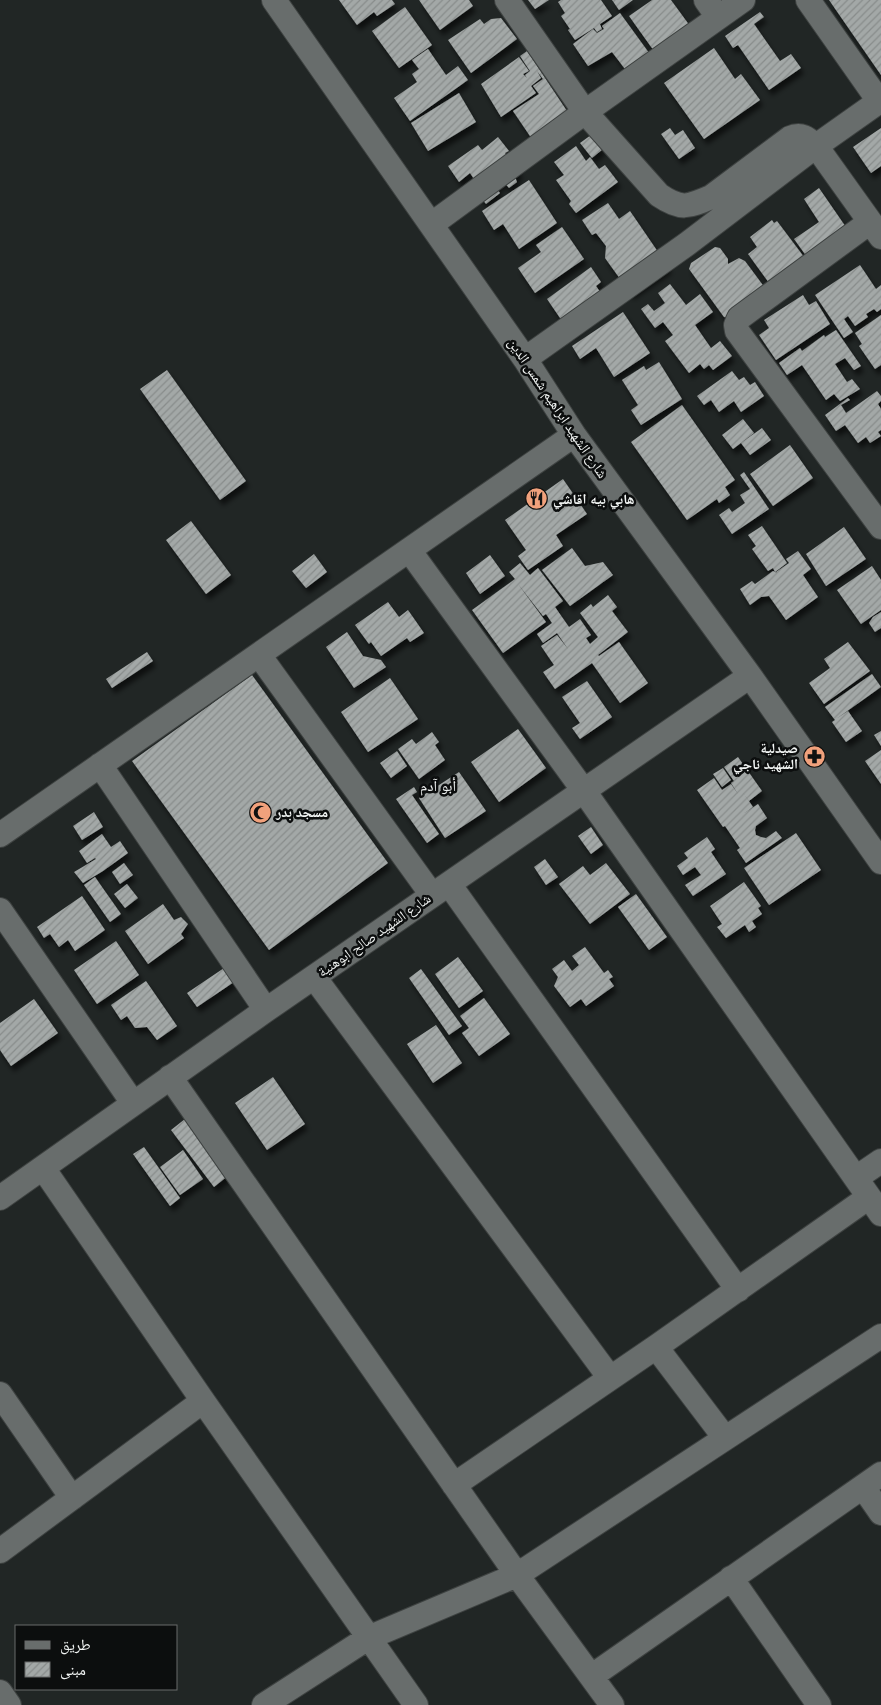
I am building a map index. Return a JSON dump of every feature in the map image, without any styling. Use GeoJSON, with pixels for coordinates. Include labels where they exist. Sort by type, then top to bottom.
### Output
{"type":"FeatureCollection","features":[{"type":"Feature","properties":{"kind":"street","name":"شارع الشهيد ابراهيم شمس الدين"},"geometry":{"type":"LineString","coordinates":[[274,0],[432,224],[525,359],[574,435],[750,676],[881,862]]}},
{"type":"Feature","properties":{"kind":"street"},"geometry":{"type":"LineString","coordinates":[[507,0],[584,112],[660,195],[673,205],[684,206],[711,196],[796,135],[805,136],[816,146],[876,230],[739,318],[736,324],[737,331],[879,521]]}},
{"type":"Feature","properties":{"kind":"street"},"geometry":{"type":"LineString","coordinates":[[432,224],[584,112],[712,9],[743,0]]}},
{"type":"Feature","properties":{"kind":"street"},"geometry":{"type":"LineString","coordinates":[[525,359],[686,244],[880,100],[808,0]]}},
{"type":"Feature","properties":{"kind":"street"},"geometry":{"type":"LineString","coordinates":[[0,835],[574,435]]}},
{"type":"Feature","properties":{"kind":"street"},"geometry":{"type":"LineString","coordinates":[[409,550],[584,791],[869,1196]]}},
{"type":"Feature","properties":{"kind":"street"},"geometry":{"type":"LineString","coordinates":[[259,655],[441,889],[738,1290]]}},
{"type":"Feature","properties":{"kind":"street","name":"شارع الشهيد صالح ابوهنية"},"geometry":{"type":"LineString","coordinates":[[0,1198],[266,1010],[750,676]]}},
{"type":"Feature","properties":{"kind":"street"},"geometry":{"type":"LineString","coordinates":[[100,766],[266,1010]]}},
{"type":"Feature","properties":{"kind":"street"},"geometry":{"type":"LineString","coordinates":[[0,910],[133,1103]]}},
{"type":"Feature","properties":{"kind":"street"},"geometry":{"type":"LineString","coordinates":[[314,977],[610,1378]]}},
{"type":"Feature","properties":{"kind":"street"},"geometry":{"type":"LineString","coordinates":[[170,1078],[517,1575],[612,1705]]}},
{"type":"Feature","properties":{"kind":"street"},"geometry":{"type":"LineString","coordinates":[[454,1484],[738,1290],[869,1196],[881,1161]]}},
{"type":"Feature","properties":{"kind":"street"},"geometry":{"type":"LineString","coordinates":[[42,1168],[416,1705]]}},
{"type":"Feature","properties":{"kind":"street"},"geometry":{"type":"LineString","coordinates":[[264,1705],[368,1638],[517,1575],[881,1336]]}},
{"type":"Feature","properties":{"kind":"street"},"geometry":{"type":"LineString","coordinates":[[656,1346],[725,1438]]}},
{"type":"Feature","properties":{"kind":"street"},"geometry":{"type":"LineString","coordinates":[[0,1394],[72,1498]]}},
{"type":"Feature","properties":{"kind":"street"},"geometry":{"type":"LineString","coordinates":[[0,1551],[203,1401]]}},
{"type":"Feature","properties":{"kind":"street"},"geometry":{"type":"LineString","coordinates":[[592,1676],[872,1481],[881,1513]]}},
{"type":"Feature","properties":{"kind":"street"},"geometry":{"type":"LineString","coordinates":[[732,1578],[819,1705]]}},
{"type":"Feature","properties":{"kind":"street"},"geometry":{"type":"LineString","coordinates":[[0,1692],[9,1705]]}},
{"type":"Feature","properties":{"kind":"building"},"geometry":{"type":"Polygon","coordinates":[[[339,0],[392,0],[395,4],[377,16],[374,12],[357,25],[339,0]]]}},
{"type":"Feature","properties":{"kind":"building"},"geometry":{"type":"Polygon","coordinates":[[[419,0],[469,0],[473,6],[440,30],[419,0]]]}},
{"type":"Feature","properties":{"kind":"building"},"geometry":{"type":"Polygon","coordinates":[[[528,0],[549,0],[535,9],[528,0]]]}},
{"type":"Feature","properties":{"kind":"building"},"geometry":{"type":"Polygon","coordinates":[[[561,0],[601,0],[612,16],[600,24],[599,22],[602,29],[597,32],[594,28],[575,40],[561,16],[565,13],[558,2],[561,0]]]}},
{"type":"Feature","properties":{"kind":"building"},"geometry":{"type":"Polygon","coordinates":[[[612,0],[633,0],[619,10],[612,0]]]}},
{"type":"Feature","properties":{"kind":"building"},"geometry":{"type":"Polygon","coordinates":[[[652,0],[671,0],[690,26],[654,51],[629,16],[652,0]]]}},
{"type":"Feature","properties":{"kind":"building"},"geometry":{"type":"Polygon","coordinates":[[[829,0],[881,0],[881,75],[829,0]]]}},
{"type":"Feature","properties":{"kind":"building"},"geometry":{"type":"Polygon","coordinates":[[[405,7],[432,45],[399,68],[372,31],[405,7]]]}},
{"type":"Feature","properties":{"kind":"building"},"geometry":{"type":"Polygon","coordinates":[[[760,12],[764,17],[754,24],[780,61],[791,54],[801,68],[769,90],[738,45],[733,48],[725,36],[760,12]]]}},
{"type":"Feature","properties":{"kind":"building"},"geometry":{"type":"Polygon","coordinates":[[[620,13],[652,57],[628,73],[612,52],[588,66],[573,44],[593,29],[597,33],[604,29],[602,26],[620,13]]]}},
{"type":"Feature","properties":{"kind":"building"},"geometry":{"type":"Polygon","coordinates":[[[501,18],[517,39],[471,73],[448,40],[480,19],[484,24],[491,19],[501,18]]]}},
{"type":"Feature","properties":{"kind":"building"},"geometry":{"type":"Polygon","coordinates":[[[714,48],[735,79],[741,74],[760,100],[704,139],[664,83],[714,48]]]}},
{"type":"Feature","properties":{"kind":"building"},"geometry":{"type":"Polygon","coordinates":[[[428,49],[446,75],[458,66],[468,80],[410,121],[394,98],[417,82],[412,74],[419,69],[412,60],[428,49]]]}},
{"type":"Feature","properties":{"kind":"building"},"geometry":{"type":"Polygon","coordinates":[[[527,51],[571,117],[534,142],[513,111],[539,94],[533,86],[543,79],[537,71],[541,78],[531,86],[536,93],[501,117],[481,84],[519,57],[529,71],[523,74],[527,78],[525,75],[530,71],[520,56],[527,51]]]}},
{"type":"Feature","properties":{"kind":"building"},"geometry":{"type":"Polygon","coordinates":[[[459,93],[476,122],[428,151],[411,123],[459,93]]]}},
{"type":"Feature","properties":{"kind":"building"},"geometry":{"type":"Polygon","coordinates":[[[670,128],[675,135],[683,130],[695,148],[679,159],[661,134],[670,128]]]}},
{"type":"Feature","properties":{"kind":"building"},"geometry":{"type":"Polygon","coordinates":[[[881,128],[881,166],[871,173],[853,147],[881,128]]]}},
{"type":"Feature","properties":{"kind":"building"},"geometry":{"type":"Polygon","coordinates":[[[591,135],[603,149],[592,158],[580,143],[591,135]]]}},
{"type":"Feature","properties":{"kind":"building"},"geometry":{"type":"Polygon","coordinates":[[[498,137],[509,151],[505,153],[520,173],[515,177],[517,182],[509,188],[504,182],[496,188],[500,193],[486,204],[469,182],[474,179],[470,173],[459,182],[448,166],[478,145],[482,150],[498,137]]]}},
{"type":"Feature","properties":{"kind":"building"},"geometry":{"type":"Polygon","coordinates":[[[576,146],[586,161],[590,157],[599,169],[605,165],[618,182],[576,213],[569,204],[571,201],[556,180],[564,175],[554,162],[576,146]]]}},
{"type":"Feature","properties":{"kind":"building"},"geometry":{"type":"Polygon","coordinates":[[[529,180],[557,223],[519,249],[503,224],[494,230],[482,211],[529,180]]]}},
{"type":"Feature","properties":{"kind":"building"},"geometry":{"type":"Polygon","coordinates":[[[819,188],[850,233],[810,261],[794,239],[819,222],[804,199],[819,188]]]}},
{"type":"Feature","properties":{"kind":"building"},"geometry":{"type":"Polygon","coordinates":[[[608,203],[619,219],[630,211],[669,268],[631,294],[605,258],[606,246],[596,233],[592,235],[582,220],[608,203]]]}},
{"type":"Feature","properties":{"kind":"building"},"geometry":{"type":"Polygon","coordinates":[[[772,220],[774,223],[777,221],[807,261],[772,287],[748,254],[757,247],[750,237],[772,220]]]}},
{"type":"Feature","properties":{"kind":"building"},"geometry":{"type":"Polygon","coordinates":[[[562,227],[584,259],[535,293],[518,268],[541,252],[536,245],[562,227]]]}},
{"type":"Feature","properties":{"kind":"building"},"geometry":{"type":"Polygon","coordinates":[[[715,247],[720,248],[728,259],[728,264],[739,258],[745,261],[765,288],[733,319],[724,317],[689,269],[691,263],[715,247]]]}},
{"type":"Feature","properties":{"kind":"building"},"geometry":{"type":"Polygon","coordinates":[[[860,265],[876,289],[881,285],[881,309],[877,312],[874,309],[866,314],[868,317],[855,326],[848,316],[844,319],[853,332],[844,338],[815,295],[860,265]]]}},
{"type":"Feature","properties":{"kind":"building"},"geometry":{"type":"Polygon","coordinates":[[[591,267],[601,282],[596,286],[605,299],[571,334],[547,299],[591,267]]]}},
{"type":"Feature","properties":{"kind":"building"},"geometry":{"type":"Polygon","coordinates":[[[670,284],[686,305],[700,294],[713,312],[695,325],[711,348],[720,341],[732,356],[713,370],[709,365],[704,369],[700,364],[689,373],[665,341],[673,335],[663,322],[655,328],[641,309],[648,304],[654,311],[665,303],[658,293],[670,284]]]}},
{"type":"Feature","properties":{"kind":"building"},"geometry":{"type":"Polygon","coordinates":[[[803,295],[809,305],[816,301],[830,324],[776,360],[759,335],[769,328],[764,320],[803,295]]]}},
{"type":"Feature","properties":{"kind":"building"},"geometry":{"type":"Polygon","coordinates":[[[623,312],[650,353],[614,377],[596,348],[580,359],[572,346],[623,312]]]}},
{"type":"Feature","properties":{"kind":"building"},"geometry":{"type":"Polygon","coordinates":[[[881,315],[881,365],[875,369],[859,346],[862,344],[855,333],[881,315]]]}},
{"type":"Feature","properties":{"kind":"building"},"geometry":{"type":"Polygon","coordinates":[[[836,330],[861,366],[854,370],[845,358],[835,364],[847,382],[852,379],[860,389],[840,401],[834,394],[826,400],[802,365],[787,375],[779,363],[800,348],[802,351],[824,335],[825,337],[836,330]]]}},
{"type":"Feature","properties":{"kind":"building"},"geometry":{"type":"Polygon","coordinates":[[[659,362],[682,399],[641,425],[631,410],[638,405],[622,380],[644,366],[646,370],[659,362]]]}},
{"type":"Feature","properties":{"kind":"building"},"geometry":{"type":"Polygon","coordinates":[[[167,370],[246,481],[220,500],[140,389],[167,370]]]}},
{"type":"Feature","properties":{"kind":"building"},"geometry":{"type":"Polygon","coordinates":[[[732,371],[739,380],[744,377],[750,385],[755,382],[764,396],[741,412],[734,401],[719,412],[711,400],[704,405],[697,396],[732,371]]]}},
{"type":"Feature","properties":{"kind":"building"},"geometry":{"type":"Polygon","coordinates":[[[877,391],[881,396],[881,401],[878,404],[881,409],[881,430],[878,432],[881,436],[870,443],[866,437],[858,443],[845,425],[836,431],[825,415],[848,398],[850,400],[841,405],[846,413],[877,391]]]}},
{"type":"Feature","properties":{"kind":"building"},"geometry":{"type":"Polygon","coordinates":[[[682,405],[735,480],[725,487],[730,495],[719,503],[717,499],[687,520],[631,442],[682,405]]]}},
{"type":"Feature","properties":{"kind":"building"},"geometry":{"type":"Polygon","coordinates":[[[743,419],[754,433],[733,449],[722,435],[743,419]]]}},
{"type":"Feature","properties":{"kind":"building"},"geometry":{"type":"Polygon","coordinates":[[[762,428],[771,440],[750,455],[741,443],[762,428]]]}},
{"type":"Feature","properties":{"kind":"building"},"geometry":{"type":"Polygon","coordinates":[[[790,445],[813,478],[773,506],[750,474],[790,445]]]}},
{"type":"Feature","properties":{"kind":"building"},"geometry":{"type":"Polygon","coordinates":[[[744,472],[769,509],[732,534],[719,515],[729,508],[732,512],[745,503],[740,495],[750,489],[740,475],[744,472]]]}},
{"type":"Feature","properties":{"kind":"building"},"geometry":{"type":"Polygon","coordinates":[[[563,479],[587,514],[556,535],[563,546],[528,570],[518,556],[526,550],[505,520],[563,479]]]}},
{"type":"Feature","properties":{"kind":"building"},"geometry":{"type":"Polygon","coordinates":[[[191,521],[231,575],[206,594],[166,540],[191,521]]]}},
{"type":"Feature","properties":{"kind":"building"},"geometry":{"type":"Polygon","coordinates":[[[762,526],[787,563],[775,572],[773,568],[768,571],[752,549],[756,546],[748,535],[762,526]]]}},
{"type":"Feature","properties":{"kind":"building"},"geometry":{"type":"Polygon","coordinates":[[[844,527],[866,559],[826,586],[806,554],[844,527]]]}},
{"type":"Feature","properties":{"kind":"building"},"geometry":{"type":"Polygon","coordinates":[[[572,548],[585,566],[603,562],[613,575],[570,606],[542,570],[572,548]]]}},
{"type":"Feature","properties":{"kind":"building"},"geometry":{"type":"Polygon","coordinates":[[[798,551],[811,569],[803,575],[818,597],[786,620],[769,596],[761,597],[750,605],[740,589],[752,581],[755,584],[773,571],[777,573],[789,563],[786,559],[798,551]]]}},
{"type":"Feature","properties":{"kind":"building"},"geometry":{"type":"Polygon","coordinates":[[[314,554],[327,572],[306,588],[292,571],[314,554]]]}},
{"type":"Feature","properties":{"kind":"building"},"geometry":{"type":"Polygon","coordinates":[[[490,555],[505,576],[480,594],[466,573],[490,555]]]}},
{"type":"Feature","properties":{"kind":"building"},"geometry":{"type":"Polygon","coordinates":[[[520,563],[530,575],[538,568],[563,601],[555,607],[569,627],[580,619],[591,635],[586,638],[590,644],[598,637],[580,613],[591,604],[593,607],[608,595],[617,607],[612,611],[628,632],[598,655],[619,642],[648,683],[620,703],[592,663],[555,689],[543,672],[554,665],[541,646],[557,635],[568,649],[557,633],[543,643],[537,634],[552,623],[546,614],[543,616],[518,584],[546,622],[503,653],[472,610],[515,579],[509,572],[520,563]]]}},
{"type":"Feature","properties":{"kind":"building"},"geometry":{"type":"Polygon","coordinates":[[[872,566],[881,580],[881,610],[861,624],[837,590],[872,566]]]}},
{"type":"Feature","properties":{"kind":"building"},"geometry":{"type":"Polygon","coordinates":[[[388,602],[399,617],[408,610],[424,633],[410,642],[407,638],[381,656],[355,625],[388,602]]]}},
{"type":"Feature","properties":{"kind":"building"},"geometry":{"type":"Polygon","coordinates":[[[881,612],[881,628],[875,632],[869,623],[873,617],[881,612]]]}},
{"type":"Feature","properties":{"kind":"building"},"geometry":{"type":"Polygon","coordinates":[[[347,632],[363,656],[381,660],[386,667],[354,688],[326,647],[347,632]]]}},
{"type":"Feature","properties":{"kind":"building"},"geometry":{"type":"Polygon","coordinates":[[[848,642],[870,671],[824,704],[809,683],[830,668],[824,659],[848,642]]]}},
{"type":"Feature","properties":{"kind":"building"},"geometry":{"type":"Polygon","coordinates":[[[147,652],[153,661],[112,688],[106,679],[147,652]]]}},
{"type":"Feature","properties":{"kind":"building"},"geometry":{"type":"Polygon","coordinates":[[[872,674],[881,687],[836,719],[848,711],[862,731],[846,742],[832,722],[835,720],[825,707],[872,674]]]}},
{"type":"Feature","properties":{"kind":"building","name":"مسجد بدر"},"geometry":{"type":"Polygon","coordinates":[[[252,675],[388,863],[269,950],[132,761],[252,675]]]}},
{"type":"Feature","properties":{"kind":"building"},"geometry":{"type":"Polygon","coordinates":[[[390,678],[418,719],[368,752],[341,712],[390,678]]]}},
{"type":"Feature","properties":{"kind":"building"},"geometry":{"type":"Polygon","coordinates":[[[587,681],[612,717],[580,739],[572,728],[580,723],[562,697],[587,681]]]}},
{"type":"Feature","properties":{"kind":"building"},"geometry":{"type":"Polygon","coordinates":[[[518,729],[546,768],[499,802],[471,762],[518,729]]]}},
{"type":"Feature","properties":{"kind":"building"},"geometry":{"type":"Polygon","coordinates":[[[881,731],[881,746],[874,735],[881,731]]]}},
{"type":"Feature","properties":{"kind":"building"},"geometry":{"type":"Polygon","coordinates":[[[432,732],[439,742],[435,745],[445,760],[419,779],[398,749],[412,739],[416,744],[432,732]]]}},
{"type":"Feature","properties":{"kind":"building"},"geometry":{"type":"Polygon","coordinates":[[[881,750],[881,784],[865,761],[881,750]]]}},
{"type":"Feature","properties":{"kind":"building"},"geometry":{"type":"Polygon","coordinates":[[[397,751],[407,766],[391,778],[380,763],[397,751]]]}},
{"type":"Feature","properties":{"kind":"building"},"geometry":{"type":"Polygon","coordinates":[[[738,757],[762,791],[749,801],[742,791],[753,807],[743,814],[758,804],[767,818],[756,826],[756,835],[766,838],[776,831],[782,838],[746,863],[737,850],[740,848],[697,790],[714,778],[722,790],[731,784],[738,794],[731,783],[734,781],[724,767],[738,757]]]}},
{"type":"Feature","properties":{"kind":"building"},"geometry":{"type":"Polygon","coordinates":[[[723,768],[731,780],[722,787],[713,774],[723,768]]]}},
{"type":"Feature","properties":{"kind":"building"},"geometry":{"type":"Polygon","coordinates":[[[459,772],[486,811],[445,838],[419,798],[459,772]]]}},
{"type":"Feature","properties":{"kind":"building"},"geometry":{"type":"Polygon","coordinates":[[[414,787],[417,792],[412,795],[439,834],[427,843],[396,799],[414,787]]]}},
{"type":"Feature","properties":{"kind":"building"},"geometry":{"type":"Polygon","coordinates":[[[94,812],[103,827],[82,840],[73,826],[94,812]]]}},
{"type":"Feature","properties":{"kind":"building"},"geometry":{"type":"Polygon","coordinates":[[[591,827],[603,845],[591,854],[578,836],[591,827]]]}},
{"type":"Feature","properties":{"kind":"building"},"geometry":{"type":"Polygon","coordinates":[[[796,833],[821,870],[769,905],[744,868],[796,833]]]}},
{"type":"Feature","properties":{"kind":"building"},"geometry":{"type":"Polygon","coordinates":[[[102,834],[111,847],[120,841],[128,853],[83,883],[74,872],[96,859],[87,863],[79,851],[102,834]]]}},
{"type":"Feature","properties":{"kind":"building"},"geometry":{"type":"Polygon","coordinates":[[[707,837],[715,849],[711,852],[726,874],[693,896],[685,885],[701,875],[695,867],[683,875],[677,866],[688,858],[684,853],[707,837]]]}},
{"type":"Feature","properties":{"kind":"building"},"geometry":{"type":"Polygon","coordinates":[[[545,859],[558,877],[546,885],[534,867],[545,859]]]}},
{"type":"Feature","properties":{"kind":"building"},"geometry":{"type":"Polygon","coordinates":[[[124,863],[133,875],[120,884],[112,872],[124,863]]]}},
{"type":"Feature","properties":{"kind":"building"},"geometry":{"type":"Polygon","coordinates":[[[606,863],[630,894],[590,924],[559,884],[583,866],[590,875],[606,863]]]}},
{"type":"Feature","properties":{"kind":"building"},"geometry":{"type":"Polygon","coordinates":[[[95,877],[121,914],[110,922],[84,885],[95,877]]]}},
{"type":"Feature","properties":{"kind":"building"},"geometry":{"type":"Polygon","coordinates":[[[744,882],[761,906],[758,908],[762,914],[752,921],[756,927],[749,932],[745,925],[726,938],[717,927],[722,924],[710,906],[744,882]]]}},
{"type":"Feature","properties":{"kind":"building"},"geometry":{"type":"Polygon","coordinates":[[[127,884],[138,898],[125,908],[114,894],[127,884]]]}},
{"type":"Feature","properties":{"kind":"building"},"geometry":{"type":"Polygon","coordinates":[[[636,894],[667,937],[649,950],[618,907],[636,894]]]}},
{"type":"Feature","properties":{"kind":"building"},"geometry":{"type":"Polygon","coordinates":[[[82,896],[105,930],[75,951],[68,940],[59,947],[50,934],[44,938],[37,927],[82,896]]]}},
{"type":"Feature","properties":{"kind":"building"},"geometry":{"type":"Polygon","coordinates":[[[163,904],[174,920],[181,917],[188,924],[181,934],[184,938],[148,964],[125,931],[163,904]]]}},
{"type":"Feature","properties":{"kind":"building"},"geometry":{"type":"Polygon","coordinates":[[[116,941],[139,975],[97,1004],[74,970],[116,941]]]}},
{"type":"Feature","properties":{"kind":"building"},"geometry":{"type":"Polygon","coordinates":[[[585,947],[604,973],[608,970],[613,977],[609,979],[614,986],[586,1006],[581,999],[570,1007],[554,986],[558,977],[552,969],[564,960],[572,971],[579,965],[572,956],[585,947]]]}},
{"type":"Feature","properties":{"kind":"building"},"geometry":{"type":"Polygon","coordinates":[[[458,957],[483,991],[459,1008],[435,974],[458,957]]]}},
{"type":"Feature","properties":{"kind":"building"},"geometry":{"type":"Polygon","coordinates":[[[224,968],[234,982],[197,1007],[187,993],[224,968]]]}},
{"type":"Feature","properties":{"kind":"building"},"geometry":{"type":"Polygon","coordinates":[[[421,969],[462,1026],[449,1035],[409,978],[421,969]]]}},
{"type":"Feature","properties":{"kind":"building"},"geometry":{"type":"Polygon","coordinates":[[[146,981],[177,1026],[157,1040],[147,1027],[135,1028],[127,1016],[121,1020],[111,1005],[146,981]]]}},
{"type":"Feature","properties":{"kind":"building"},"geometry":{"type":"Polygon","coordinates":[[[484,998],[510,1034],[479,1056],[462,1033],[469,1028],[460,1016],[484,998]]]}},
{"type":"Feature","properties":{"kind":"building"},"geometry":{"type":"Polygon","coordinates":[[[34,999],[58,1033],[11,1066],[0,1050],[0,1023],[34,999]]]}},
{"type":"Feature","properties":{"kind":"building"},"geometry":{"type":"Polygon","coordinates":[[[436,1025],[462,1063],[433,1083],[407,1044],[436,1025]]]}},
{"type":"Feature","properties":{"kind":"building"},"geometry":{"type":"Polygon","coordinates":[[[273,1077],[305,1124],[267,1150],[235,1103],[273,1077]]]}},
{"type":"Feature","properties":{"kind":"building"},"geometry":{"type":"Polygon","coordinates":[[[190,1115],[229,1175],[214,1187],[171,1130],[190,1115]]]}},
{"type":"Feature","properties":{"kind":"building"},"geometry":{"type":"Polygon","coordinates":[[[144,1147],[180,1198],[170,1206],[133,1154],[144,1147]]]}},
{"type":"Feature","properties":{"kind":"building"},"geometry":{"type":"Polygon","coordinates":[[[183,1150],[203,1179],[180,1195],[160,1167],[183,1150]]]}},
{"type":"Feature","properties":{"kind":"place","name":"هابي بيه اقاشي"},"geometry":{"type":"Point","coordinates":[537,499]}},
{"type":"Feature","properties":{"kind":"place","name":"صيدلية الشهيد ناجي"},"geometry":{"type":"Point","coordinates":[814,756]}},
{"type":"Feature","properties":{"kind":"place","name":"مسجد بدر"},"geometry":{"type":"Point","coordinates":[260,812]}},
{"type":"Feature","properties":{"kind":"district","name":"أبو آدم"},"geometry":{"type":"Point","coordinates":[438,785]}}]}
